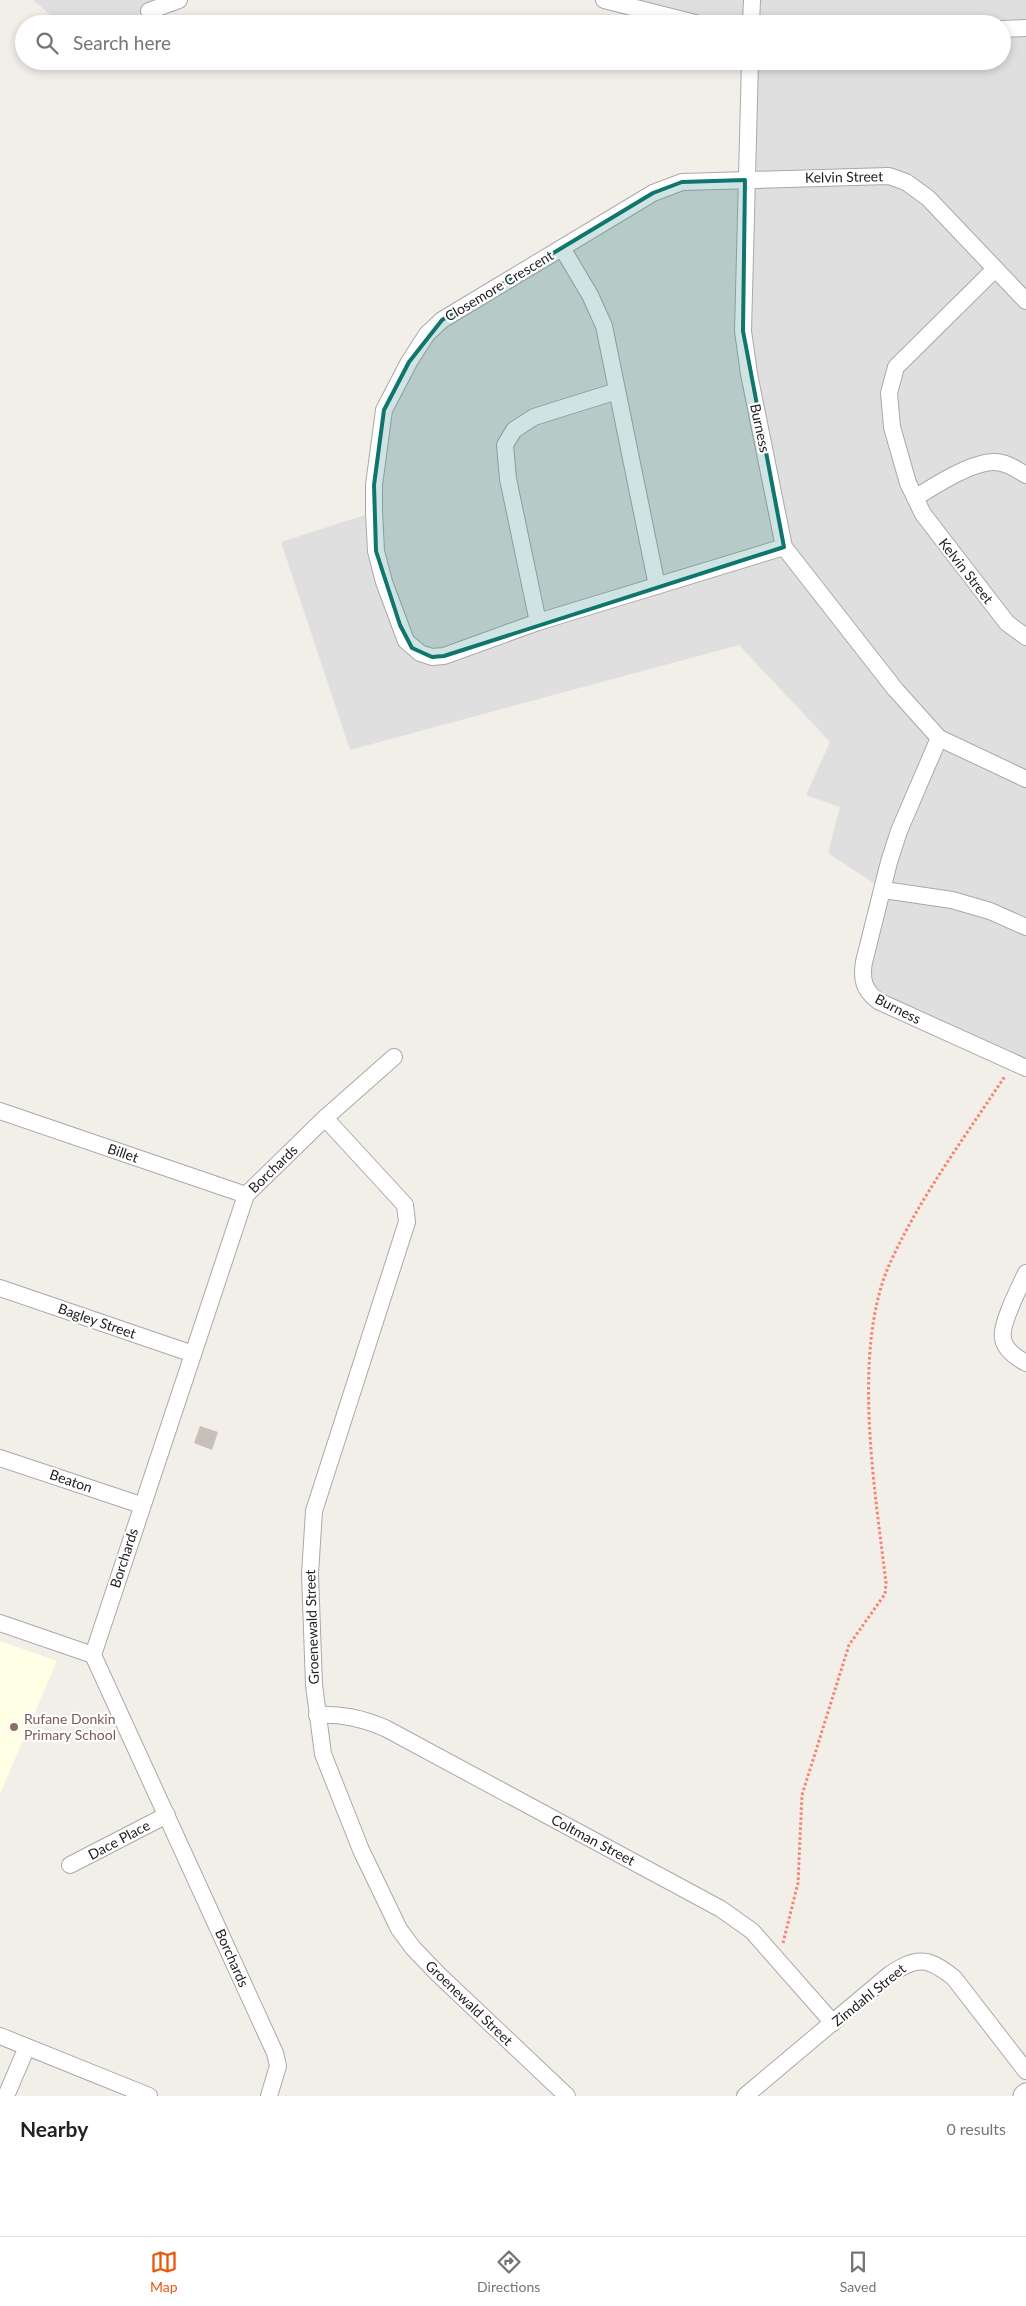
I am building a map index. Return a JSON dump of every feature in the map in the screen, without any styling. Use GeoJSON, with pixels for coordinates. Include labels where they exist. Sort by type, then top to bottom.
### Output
{"type":"FeatureCollection","features":[{"type":"Feature","properties":{"kind":"street"},"geometry":{"type":"LineString","coordinates":[[149,11],[180,0]]}},
{"type":"Feature","properties":{"kind":"street"},"geometry":{"type":"LineString","coordinates":[[604,0],[663,15]]}},
{"type":"Feature","properties":{"kind":"street"},"geometry":{"type":"LineString","coordinates":[[751,15],[752,0]]}},
{"type":"Feature","properties":{"kind":"street"},"geometry":{"type":"LineString","coordinates":[[1011,29],[1026,28]]}},
{"type":"Feature","properties":{"kind":"street","name":"Burness"},"geometry":{"type":"LineString","coordinates":[[750,70],[743,331],[748,374],[784,547],[895,689],[939,738],[1026,779]]}},
{"type":"Feature","properties":{"kind":"street","name":"Kelvin Street"},"geometry":{"type":"LineString","coordinates":[[746,180],[889,176],[906,182],[928,198],[994,270],[1026,301]]}},
{"type":"Feature","properties":{"kind":"street","name":"Closemore Crescent"},"geometry":{"type":"LineString","coordinates":[[746,180],[682,182],[653,193],[442,320],[427,334],[409,362],[384,410],[374,485],[376,551],[406,641],[412,648],[432,657],[444,656],[538,622],[784,547]]}},
{"type":"Feature","properties":{"kind":"street","name":"Closemore Crescent"},"geometry":{"type":"LineString","coordinates":[[562,248],[590,295],[604,326],[657,586]]}},
{"type":"Feature","properties":{"kind":"street","name":"Kelvin Street"},"geometry":{"type":"LineString","coordinates":[[994,270],[896,367],[889,393],[892,427],[908,483],[915,498],[934,530],[1007,623],[1026,637]]}},
{"type":"Feature","properties":{"kind":"street"},"geometry":{"type":"LineString","coordinates":[[538,622],[508,479],[504,454],[506,441],[520,425],[534,417],[617,391]]}},
{"type":"Feature","properties":{"kind":"street"},"geometry":{"type":"LineString","coordinates":[[915,498],[947,478],[993,462],[1009,465],[1026,475]]}},
{"type":"Feature","properties":{"kind":"street","name":"Burness"},"geometry":{"type":"LineString","coordinates":[[939,738],[899,831],[889,862],[884,890],[862,974],[864,986],[868,993],[894,1009],[1020,1065]]}},
{"type":"Feature","properties":{"kind":"street"},"geometry":{"type":"LineString","coordinates":[[884,890],[952,900],[990,911],[1026,927]]}},
{"type":"Feature","properties":{"kind":"street","name":"Borchards"},"geometry":{"type":"LineString","coordinates":[[269,2096],[278,2066],[275,2052],[93,1655],[141,1505],[246,1195],[325,1118],[394,1057]]}},
{"type":"Feature","properties":{"kind":"street","name":"Billet"},"geometry":{"type":"LineString","coordinates":[[0,1110],[246,1195]]}},
{"type":"Feature","properties":{"kind":"street","name":"Groenewald Street"},"geometry":{"type":"LineString","coordinates":[[325,1118],[405,1205],[407,1222],[314,1511],[310,1574],[317,1715],[323,1754],[362,1850],[399,1929],[413,1948],[438,1974],[567,2096]]}},
{"type":"Feature","properties":{"kind":"street"},"geometry":{"type":"LineString","coordinates":[[1026,1272],[1007,1316],[1002,1338],[1008,1350],[1026,1363]]}},
{"type":"Feature","properties":{"kind":"street","name":"Bagley Street"},"geometry":{"type":"LineString","coordinates":[[0,1288],[193,1354]]}},
{"type":"Feature","properties":{"kind":"street","name":"Beaton"},"geometry":{"type":"LineString","coordinates":[[0,1458],[141,1505]]}},
{"type":"Feature","properties":{"kind":"street"},"geometry":{"type":"LineString","coordinates":[[0,1624],[93,1655]]}},
{"type":"Feature","properties":{"kind":"street","name":"Coltman Street"},"geometry":{"type":"LineString","coordinates":[[317,1715],[347,1715],[362,1718],[385,1728],[720,1909],[752,1931],[833,2023]]}},
{"type":"Feature","properties":{"kind":"street","name":"Dace Place"},"geometry":{"type":"LineString","coordinates":[[70,1865],[167,1815]]}},
{"type":"Feature","properties":{"kind":"street","name":"Zimdahl Street"},"geometry":{"type":"LineString","coordinates":[[745,2096],[889,1975],[906,1963],[924,1960],[939,1966],[954,1978],[1026,2071]]}},
{"type":"Feature","properties":{"kind":"street"},"geometry":{"type":"LineString","coordinates":[[0,2036],[149,2096]]}},
{"type":"Feature","properties":{"kind":"street"},"geometry":{"type":"LineString","coordinates":[[6,2096],[27,2047]]}},
{"type":"Feature","properties":{"kind":"path"},"geometry":{"type":"LineString","coordinates":[[778,1960],[798,1883],[802,1795],[849,1644],[885,1594],[886,1583],[872,1463],[869,1350],[877,1306],[890,1264],[929,1192],[1020,1065]]}},
{"type":"Feature","properties":{"kind":"highlighted area"},"geometry":{"type":"Polygon","coordinates":[[[745,180],[743,331],[784,547],[444,656],[432,657],[412,648],[400,625],[376,551],[374,485],[384,410],[409,362],[442,320],[653,193],[682,182],[745,180]]]}},
{"type":"Feature","properties":{"kind":"shaded area"},"geometry":{"type":"Polygon","coordinates":[[[33,0],[179,0],[136,15],[50,15],[33,0]]]}},
{"type":"Feature","properties":{"kind":"shaded area"},"geometry":{"type":"Polygon","coordinates":[[[604,0],[1026,0],[1026,1068],[864,986],[884,890],[828,853],[840,807],[806,795],[830,742],[739,645],[350,750],[281,542],[374,512],[382,421],[427,334],[653,193],[745,180],[750,70],[1011,70],[1011,15],[663,15],[604,0]]]}},
{"type":"Feature","properties":{"kind":"shaded area","name":"Rufane Donkin Primary School"},"geometry":{"type":"Polygon","coordinates":[[[0,1641],[57,1661],[0,1794],[0,1641]]]}},
{"type":"Feature","properties":{"kind":"building"},"geometry":{"type":"Polygon","coordinates":[[[200,1426],[218,1432],[212,1450],[194,1443],[200,1426]]]}},
{"type":"Feature","properties":{"kind":"place","name":"Rufane Donkin Primary School"},"geometry":{"type":"Point","coordinates":[14,1727]}}]}
